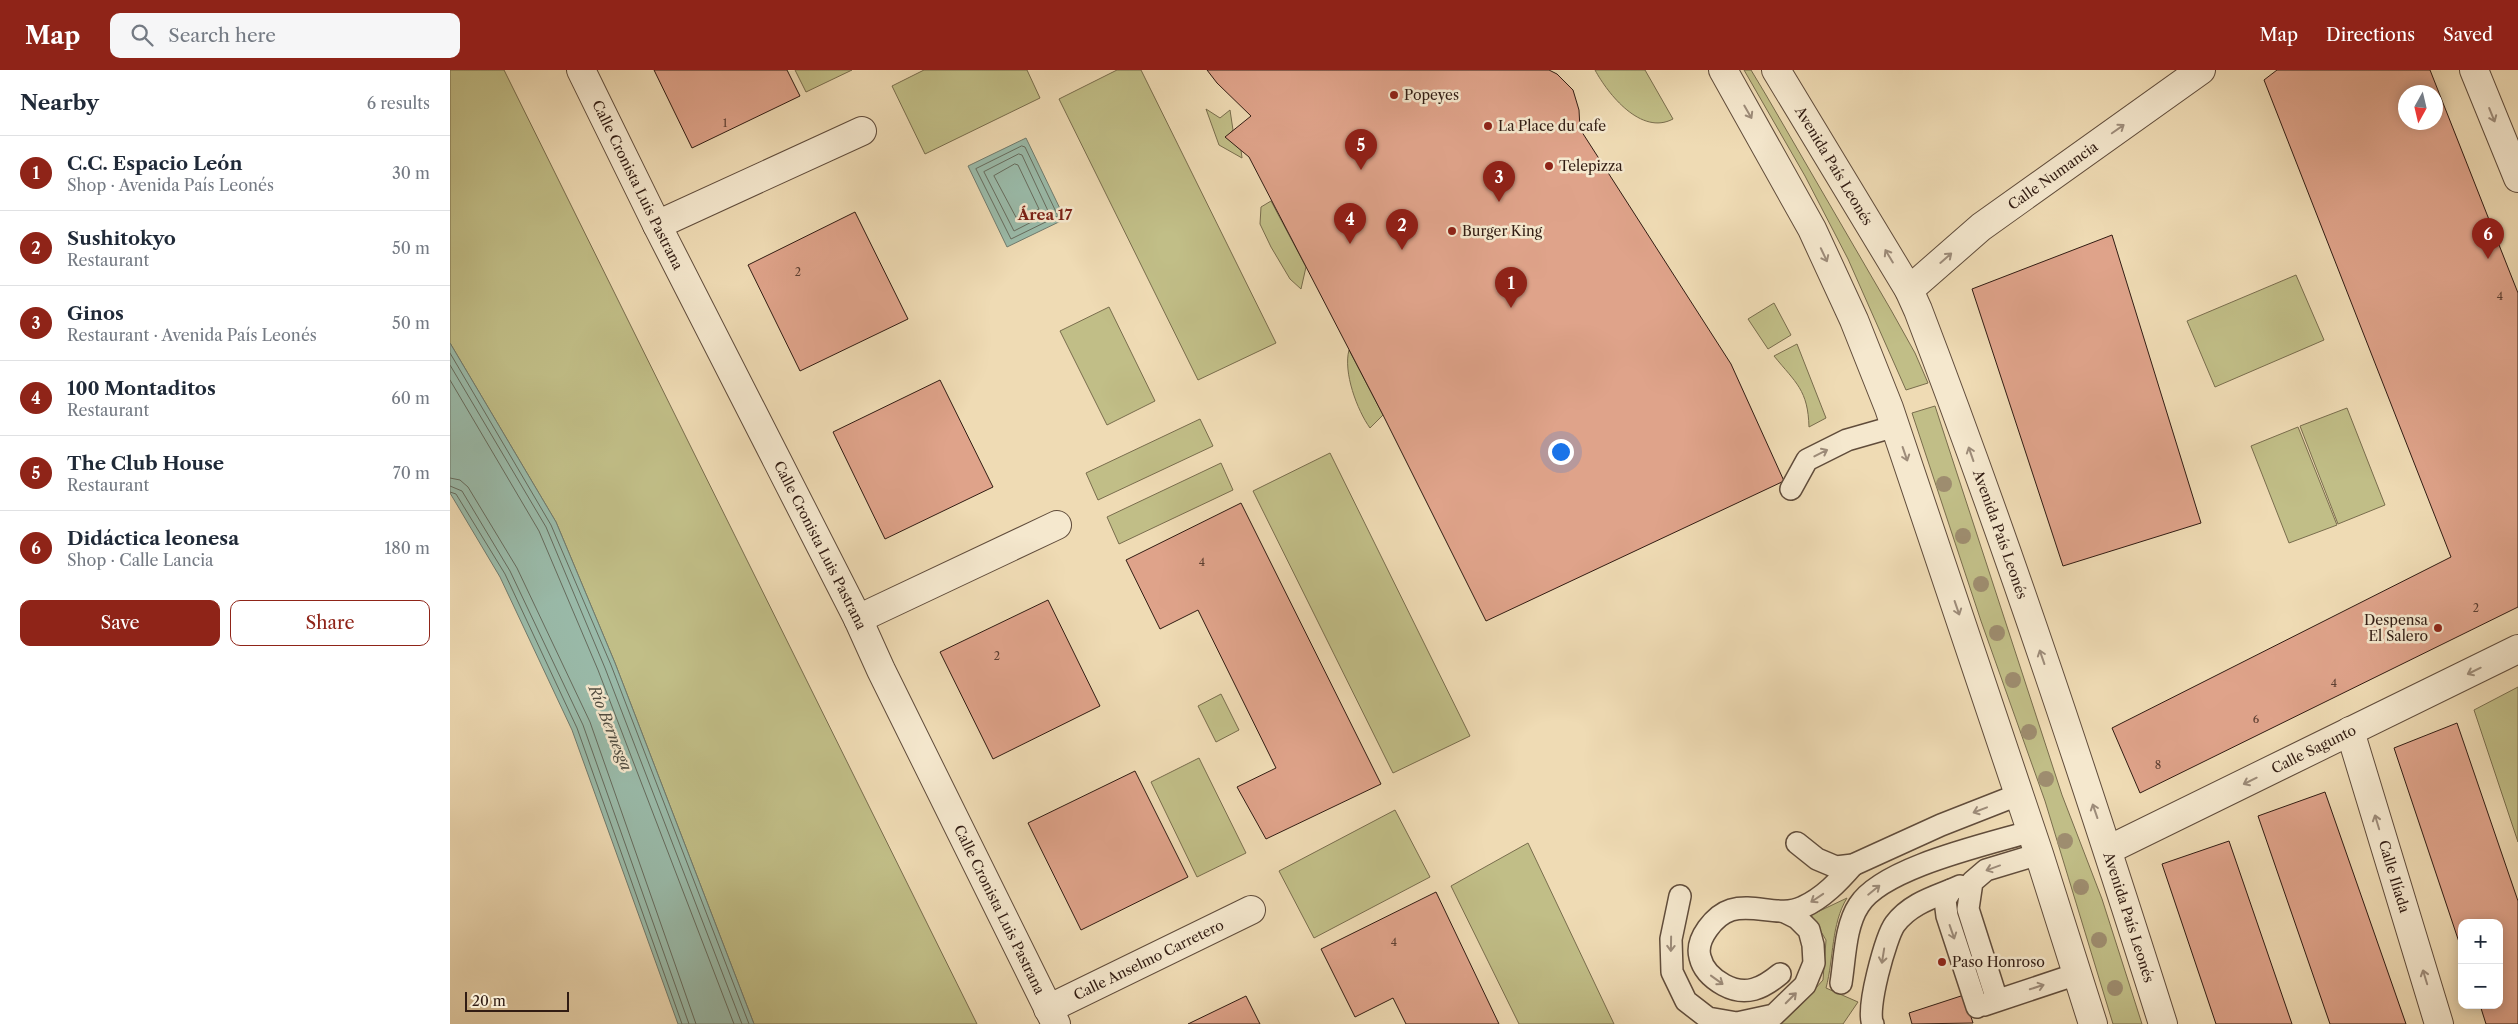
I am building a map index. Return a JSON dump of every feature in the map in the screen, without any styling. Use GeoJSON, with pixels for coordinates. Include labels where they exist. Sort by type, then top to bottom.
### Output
{"type":"FeatureCollection","features":[{"type":"Feature","properties":{"kind":"street","name":"Calle Cronista Luis Pastrana"},"geometry":{"type":"LineString","coordinates":[[581,70],[858,619],[881,670],[1052,1016]]}},
{"type":"Feature","properties":{"kind":"street"},"geometry":{"type":"LineString","coordinates":[[1723,70],[1812,229],[1854,320],[1896,426],[2036,842],[2093,1024]]}},
{"type":"Feature","properties":{"kind":"street","name":"Avenida País Leonés"},"geometry":{"type":"LineString","coordinates":[[1776,70],[1909,290],[1948,387],[2108,850],[2163,1024]]}},
{"type":"Feature","properties":{"kind":"street","name":"Calle Numancia"},"geometry":{"type":"LineString","coordinates":[[1909,290],[1981,227],[2201,70]]}},
{"type":"Feature","properties":{"kind":"street"},"geometry":{"type":"LineString","coordinates":[[2474,70],[2518,178]]}},
{"type":"Feature","properties":{"kind":"street"},"geometry":{"type":"LineString","coordinates":[[658,225],[862,132]]}},
{"type":"Feature","properties":{"kind":"street"},"geometry":{"type":"LineString","coordinates":[[858,619],[1058,525]]}},
{"type":"Feature","properties":{"kind":"street","name":"Calle Sagunto"},"geometry":{"type":"LineString","coordinates":[[2108,850],[2518,649]]}},
{"type":"Feature","properties":{"kind":"street","name":"Calle Ilíada"},"geometry":{"type":"LineString","coordinates":[[2350,731],[2439,1024]]}},
{"type":"Feature","properties":{"kind":"street","name":"Calle Anselmo Carretero"},"geometry":{"type":"LineString","coordinates":[[1052,1016],[1251,910]]}},
{"type":"Feature","properties":{"kind":"lane"},"geometry":{"type":"LineString","coordinates":[[1791,489],[1807,460],[1846,440],[1896,426]]}},
{"type":"Feature","properties":{"kind":"lane"},"geometry":{"type":"LineString","coordinates":[[1797,843],[1817,859],[1836,867],[1853,865],[1941,825],[2020,794]]}},
{"type":"Feature","properties":{"kind":"lane"},"geometry":{"type":"LineString","coordinates":[[1872,1024],[1870,1019],[1872,999],[1884,946],[1895,924],[1918,903],[1972,882],[1986,870],[2036,842]]}},
{"type":"Feature","properties":{"kind":"lane"},"geometry":{"type":"LineString","coordinates":[[1841,982],[1854,916],[1859,904],[1870,892],[1885,882],[1938,859],[2036,842]]}},
{"type":"Feature","properties":{"kind":"lane"},"geometry":{"type":"LineString","coordinates":[[1780,974],[1764,987],[1751,990],[1739,990],[1726,986],[1713,978],[1704,967],[1699,955],[1702,940],[1719,915],[1733,909],[1785,912],[1803,907],[1839,882],[1853,865]]}},
{"type":"Feature","properties":{"kind":"lane"},"geometry":{"type":"LineString","coordinates":[[1972,882],[1968,910],[1981,1006]]}},
{"type":"Feature","properties":{"kind":"lane"},"geometry":{"type":"LineString","coordinates":[[1951,890],[1946,900],[1947,916],[1981,1006]]}},
{"type":"Feature","properties":{"kind":"lane"},"geometry":{"type":"LineString","coordinates":[[1680,896],[1670,939],[1672,972],[1686,1001],[1708,1018],[1737,1023],[1774,1015],[1805,985],[1814,963],[1814,945],[1809,930],[1797,918],[1785,912]]}},
{"type":"Feature","properties":{"kind":"lane"},"geometry":{"type":"LineString","coordinates":[[1981,1006],[2077,974]]}},
{"type":"Feature","properties":{"kind":"shaded area"},"geometry":{"type":"Polygon","coordinates":[[[450,70],[504,70],[977,1024],[754,1024],[615,663],[556,522],[450,343],[450,70]]]}},
{"type":"Feature","properties":{"kind":"shaded area"},"geometry":{"type":"Polygon","coordinates":[[[795,70],[852,70],[806,92],[795,70]]]}},
{"type":"Feature","properties":{"kind":"shaded area"},"geometry":{"type":"Polygon","coordinates":[[[924,70],[1027,70],[1040,98],[925,154],[892,86],[924,70]]]}},
{"type":"Feature","properties":{"kind":"shaded area"},"geometry":{"type":"Polygon","coordinates":[[[1117,70],[1141,70],[1276,343],[1198,380],[1059,99],[1117,70]]]}},
{"type":"Feature","properties":{"kind":"shaded area"},"geometry":{"type":"Polygon","coordinates":[[[1595,70],[1645,70],[1673,119],[1661,123],[1649,122],[1638,117],[1617,101],[1595,70]]]}},
{"type":"Feature","properties":{"kind":"shaded area"},"geometry":{"type":"Polygon","coordinates":[[[1744,70],[1751,70],[1766,95],[1891,310],[1915,353],[1928,383],[1906,390],[1848,259],[1805,176],[1744,70]]]}},
{"type":"Feature","properties":{"kind":"shaded area"},"geometry":{"type":"Polygon","coordinates":[[[1206,109],[1220,118],[1230,110],[1233,130],[1226,137],[1241,150],[1242,158],[1219,145],[1206,109]]]}},
{"type":"Feature","properties":{"kind":"shaded area"},"geometry":{"type":"Polygon","coordinates":[[[1271,201],[1306,267],[1301,289],[1290,279],[1260,224],[1261,207],[1271,201]]]}},
{"type":"Feature","properties":{"kind":"shaded area"},"geometry":{"type":"Polygon","coordinates":[[[2296,275],[2324,340],[2215,387],[2187,321],[2296,275]]]}},
{"type":"Feature","properties":{"kind":"shaded area"},"geometry":{"type":"Polygon","coordinates":[[[1774,303],[1791,335],[1768,349],[1748,319],[1774,303]]]}},
{"type":"Feature","properties":{"kind":"shaded area"},"geometry":{"type":"Polygon","coordinates":[[[1109,307],[1155,401],[1107,425],[1060,331],[1109,307]]]}},
{"type":"Feature","properties":{"kind":"shaded area"},"geometry":{"type":"Polygon","coordinates":[[[1797,344],[1826,418],[1809,427],[1803,395],[1774,356],[1797,344]]]}},
{"type":"Feature","properties":{"kind":"shaded area"},"geometry":{"type":"Polygon","coordinates":[[[1349,350],[1383,415],[1370,428],[1360,411],[1352,390],[1348,369],[1349,350]]]}},
{"type":"Feature","properties":{"kind":"shaded area"},"geometry":{"type":"Polygon","coordinates":[[[1935,406],[2062,795],[2102,899],[2142,1024],[2113,1024],[2045,801],[1981,621],[1912,413],[1935,406]]]}},
{"type":"Feature","properties":{"kind":"shaded area"},"geometry":{"type":"Polygon","coordinates":[[[2347,408],[2385,505],[2338,524],[2300,426],[2347,408]]]}},
{"type":"Feature","properties":{"kind":"shaded area"},"geometry":{"type":"Polygon","coordinates":[[[1200,419],[1213,446],[1098,500],[1086,473],[1200,419]]]}},
{"type":"Feature","properties":{"kind":"shaded area"},"geometry":{"type":"Polygon","coordinates":[[[2298,427],[2337,525],[2289,543],[2251,446],[2298,427]]]}},
{"type":"Feature","properties":{"kind":"shaded area"},"geometry":{"type":"Polygon","coordinates":[[[1330,453],[1470,736],[1393,773],[1253,491],[1330,453]]]}},
{"type":"Feature","properties":{"kind":"shaded area"},"geometry":{"type":"Polygon","coordinates":[[[1221,463],[1233,490],[1119,544],[1107,517],[1221,463]]]}},
{"type":"Feature","properties":{"kind":"shaded area"},"geometry":{"type":"Polygon","coordinates":[[[2518,687],[2518,842],[2474,710],[2518,687]]]}},
{"type":"Feature","properties":{"kind":"shaded area"},"geometry":{"type":"Polygon","coordinates":[[[1221,694],[1239,730],[1216,742],[1198,706],[1221,694]]]}},
{"type":"Feature","properties":{"kind":"shaded area"},"geometry":{"type":"Polygon","coordinates":[[[1199,758],[1246,853],[1197,877],[1151,782],[1199,758]]]}},
{"type":"Feature","properties":{"kind":"shaded area"},"geometry":{"type":"Polygon","coordinates":[[[1395,810],[1430,877],[1314,938],[1279,871],[1395,810]]]}},
{"type":"Feature","properties":{"kind":"shaded area"},"geometry":{"type":"Polygon","coordinates":[[[1528,843],[1614,1024],[1519,1024],[1451,886],[1528,843]]]}},
{"type":"Feature","properties":{"kind":"shaded area"},"geometry":{"type":"Polygon","coordinates":[[[1847,898],[1835,930],[1826,988],[1858,1002],[1843,1024],[1776,1024],[1798,1008],[1823,980],[1826,940],[1811,915],[1847,898]]]}},
{"type":"Feature","properties":{"kind":"water"},"geometry":{"type":"Polygon","coordinates":[[[1026,138],[1065,219],[1007,247],[968,166],[1026,138]]]}},
{"type":"Feature","properties":{"kind":"water","name":"Río Bernesga"},"geometry":{"type":"Polygon","coordinates":[[[450,343],[556,522],[615,663],[754,1024],[678,1024],[572,730],[500,577],[450,493],[450,343]]]}},
{"type":"Feature","properties":{"kind":"building"},"geometry":{"type":"Polygon","coordinates":[[[654,70],[787,70],[800,96],[692,148],[654,70]]]}},
{"type":"Feature","properties":{"kind":"building"},"geometry":{"type":"Polygon","coordinates":[[[1207,70],[1549,70],[1557,74],[1573,90],[1579,110],[1580,129],[1731,364],[1784,481],[1486,621],[1383,415],[1249,157],[1225,137],[1251,116],[1217,83],[1207,70]]]}},
{"type":"Feature","properties":{"kind":"building"},"geometry":{"type":"Polygon","coordinates":[[[2277,70],[2430,70],[2436,85],[2398,85],[2398,130],[2443,130],[2443,103],[2518,293],[2518,607],[2140,793],[2112,728],[2451,557],[2264,80],[2277,70]]]}},
{"type":"Feature","properties":{"kind":"building"},"geometry":{"type":"Polygon","coordinates":[[[855,212],[908,319],[800,371],[748,265],[855,212]]]}},
{"type":"Feature","properties":{"kind":"building"},"geometry":{"type":"Polygon","coordinates":[[[2112,235],[2201,523],[2063,566],[1972,289],[2112,235]]]}},
{"type":"Feature","properties":{"kind":"building"},"geometry":{"type":"Polygon","coordinates":[[[940,380],[993,487],[885,539],[833,432],[940,380]]]}},
{"type":"Feature","properties":{"kind":"building"},"geometry":{"type":"Polygon","coordinates":[[[1241,503],[1381,784],[1266,839],[1237,787],[1276,768],[1198,610],[1160,629],[1126,560],[1241,503]]]}},
{"type":"Feature","properties":{"kind":"building"},"geometry":{"type":"Polygon","coordinates":[[[1048,600],[1100,706],[993,759],[940,652],[1048,600]]]}},
{"type":"Feature","properties":{"kind":"building"},"geometry":{"type":"Polygon","coordinates":[[[2457,723],[2518,901],[2518,1024],[2486,1024],[2481,1009],[2503,1009],[2503,919],[2458,919],[2458,939],[2394,748],[2457,723]]]}},
{"type":"Feature","properties":{"kind":"building"},"geometry":{"type":"Polygon","coordinates":[[[1135,771],[1188,877],[1081,930],[1028,823],[1135,771]]]}},
{"type":"Feature","properties":{"kind":"building"},"geometry":{"type":"Polygon","coordinates":[[[2325,792],[2406,1024],[2330,1024],[2258,816],[2325,792]]]}},
{"type":"Feature","properties":{"kind":"building"},"geometry":{"type":"Polygon","coordinates":[[[2229,841],[2292,1024],[2216,1024],[2162,864],[2229,841]]]}},
{"type":"Feature","properties":{"kind":"building"},"geometry":{"type":"Polygon","coordinates":[[[1436,892],[1499,1024],[1406,1024],[1393,998],[1355,1017],[1321,949],[1436,892]]]}},
{"type":"Feature","properties":{"kind":"building"},"geometry":{"type":"Polygon","coordinates":[[[1964,995],[1973,1023],[1912,1024],[1909,1013],[1964,995]]]}},
{"type":"Feature","properties":{"kind":"building"},"geometry":{"type":"Polygon","coordinates":[[[1246,996],[1260,1024],[1188,1024],[1246,996]]]}},
{"type":"Feature","properties":{"kind":"place","name":"Popeyes"},"geometry":{"type":"Point","coordinates":[1394,95]}},
{"type":"Feature","properties":{"kind":"place","name":"La Place du cafe"},"geometry":{"type":"Point","coordinates":[1488,126]}},
{"type":"Feature","properties":{"kind":"place","name":"Telepizza"},"geometry":{"type":"Point","coordinates":[1549,166]}},
{"type":"Feature","properties":{"kind":"place","name":"The Club House"},"geometry":{"type":"Point","coordinates":[1361,170]}},
{"type":"Feature","properties":{"kind":"place","name":"Ginos"},"geometry":{"type":"Point","coordinates":[1499,202]}},
{"type":"Feature","properties":{"kind":"place","name":"Burger King"},"geometry":{"type":"Point","coordinates":[1452,231]}},
{"type":"Feature","properties":{"kind":"place","name":"100 Montaditos"},"geometry":{"type":"Point","coordinates":[1350,244]}},
{"type":"Feature","properties":{"kind":"place","name":"Sushitokyo"},"geometry":{"type":"Point","coordinates":[1402,250]}},
{"type":"Feature","properties":{"kind":"place","name":"Didáctica leonesa"},"geometry":{"type":"Point","coordinates":[2488,259]}},
{"type":"Feature","properties":{"kind":"place","name":"C.C. Espacio León"},"geometry":{"type":"Point","coordinates":[1511,308]}},
{"type":"Feature","properties":{"kind":"place","name":"Despensa El Salero"},"geometry":{"type":"Point","coordinates":[2438,628]}},
{"type":"Feature","properties":{"kind":"place","name":"Paso Honroso"},"geometry":{"type":"Point","coordinates":[1942,962]}},
{"type":"Feature","properties":{"kind":"district","name":"Área 17"},"geometry":{"type":"Point","coordinates":[1045,215]}}]}
